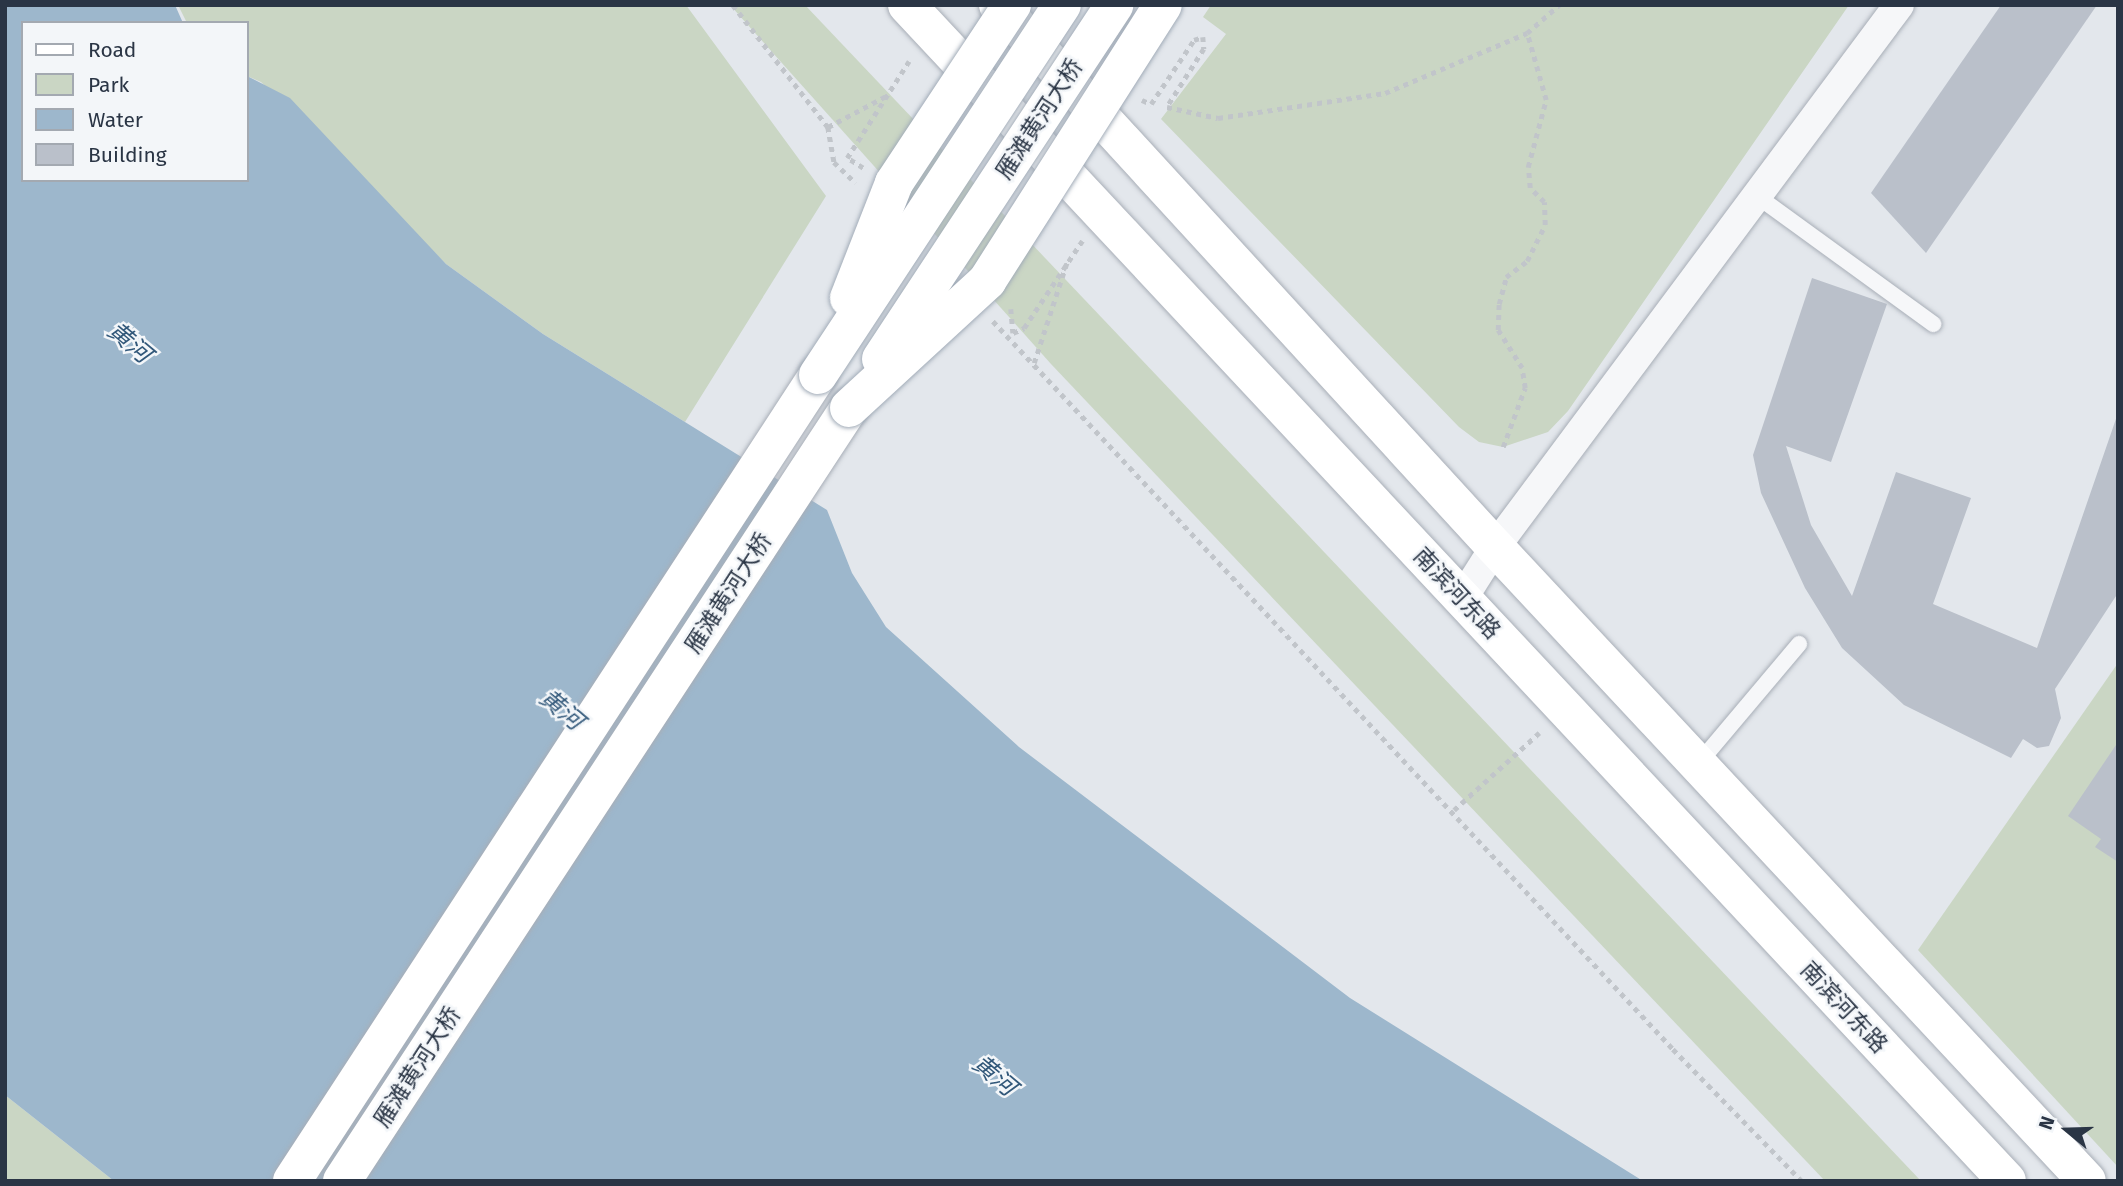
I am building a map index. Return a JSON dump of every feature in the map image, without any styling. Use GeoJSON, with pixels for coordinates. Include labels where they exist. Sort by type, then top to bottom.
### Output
{"type":"FeatureCollection","features":[{"type":"Feature","properties":{"kind":"main road","name":"南滨河东路"},"geometry":{"type":"LineString","coordinates":[[907,5],[2007,1181]]}},
{"type":"Feature","properties":{"kind":"main road"},"geometry":{"type":"LineString","coordinates":[[998,5],[1495,547],[2087,1181]]}},
{"type":"Feature","properties":{"kind":"main road"},"geometry":{"type":"LineString","coordinates":[[818,375],[894,183],[1012,5]]}},
{"type":"Feature","properties":{"kind":"main road","name":"雁滩黄河大桥"},"geometry":{"type":"LineString","coordinates":[[292,1181],[1062,5]]}},
{"type":"Feature","properties":{"kind":"main road","name":"雁滩黄河大桥"},"geometry":{"type":"LineString","coordinates":[[342,1181],[1114,5]]}},
{"type":"Feature","properties":{"kind":"main road"},"geometry":{"type":"LineString","coordinates":[[849,408],[987,281],[1163,5]]}},
{"type":"Feature","properties":{"kind":"street"},"geometry":{"type":"LineString","coordinates":[[1462,600],[1495,547],[1899,5]]}},
{"type":"Feature","properties":{"kind":"lane"},"geometry":{"type":"LineString","coordinates":[[1757,197],[1933,324]]}},
{"type":"Feature","properties":{"kind":"lane"},"geometry":{"type":"LineString","coordinates":[[1698,764],[1799,644]]}},
{"type":"Feature","properties":{"kind":"path"},"geometry":{"type":"LineString","coordinates":[[733,5],[828,127],[834,162],[863,190]]}},
{"type":"Feature","properties":{"kind":"path"},"geometry":{"type":"LineString","coordinates":[[1130,95],[1151,104],[1194,40],[1203,37],[1204,49],[1167,107],[1218,118],[1385,93],[1527,33],[1559,5]]}},
{"type":"Feature","properties":{"kind":"path"},"geometry":{"type":"LineString","coordinates":[[1503,447],[1525,388],[1522,368],[1499,330],[1500,304],[1506,277],[1532,254],[1545,225],[1544,202],[1530,188],[1528,167],[1546,100],[1527,33]]}},
{"type":"Feature","properties":{"kind":"path"},"geometry":{"type":"LineString","coordinates":[[828,127],[887,96],[847,158],[862,169],[871,158]]}},
{"type":"Feature","properties":{"kind":"path"},"geometry":{"type":"LineString","coordinates":[[1014,301],[1010,314],[1013,333],[1024,328],[1070,254],[1034,363]]}},
{"type":"Feature","properties":{"kind":"path"},"geometry":{"type":"LineString","coordinates":[[986,314],[1454,810],[1663,1040],[1802,1181]]}},
{"type":"Feature","properties":{"kind":"path"},"geometry":{"type":"LineString","coordinates":[[1454,810],[1566,710]]}},
{"type":"Feature","properties":{"kind":"green space"},"geometry":{"type":"Polygon","coordinates":[[[178,5],[686,5],[826,196],[685,422],[543,334],[446,264],[261,82],[248,76],[248,21],[186,21],[178,5]]]}},
{"type":"Feature","properties":{"kind":"green space"},"geometry":{"type":"Polygon","coordinates":[[[730,5],[805,5],[1921,1181],[1825,1181],[1051,364],[730,5]]]}},
{"type":"Feature","properties":{"kind":"green space"},"geometry":{"type":"Polygon","coordinates":[[[1211,5],[1849,5],[1568,411],[1548,432],[1503,447],[1479,442],[1459,427],[1161,119],[1226,34],[1203,17],[1211,5]]]}},
{"type":"Feature","properties":{"kind":"green space"},"geometry":{"type":"Polygon","coordinates":[[[2118,663],[2118,1167],[1918,950],[2118,663]]]}},
{"type":"Feature","properties":{"kind":"green space"},"geometry":{"type":"Polygon","coordinates":[[[5,1095],[114,1181],[5,1181],[5,1095]]]}},
{"type":"Feature","properties":{"kind":"water","name":"黄河"},"geometry":{"type":"Polygon","coordinates":[[[5,5],[175,5],[182,21],[21,21],[21,182],[248,182],[248,77],[290,98],[446,264],[543,334],[827,510],[852,573],[886,627],[1019,747],[1350,998],[1643,1181],[114,1181],[5,1095],[5,5]]]}},
{"type":"Feature","properties":{"kind":"building"},"geometry":{"type":"Polygon","coordinates":[[[2001,5],[2097,5],[1926,253],[1871,193],[2001,5]]]}},
{"type":"Feature","properties":{"kind":"building"},"geometry":{"type":"Polygon","coordinates":[[[1812,278],[1887,304],[1831,462],[1786,446],[1811,525],[1852,596],[1896,472],[1971,498],[1933,604],[2037,648],[2118,413],[2118,593],[2055,689],[2061,718],[2049,746],[2037,748],[2023,739],[2011,758],[1904,705],[1842,648],[1805,588],[1761,493],[1753,455],[1812,278]]]}},
{"type":"Feature","properties":{"kind":"building"},"geometry":{"type":"Polygon","coordinates":[[[2118,742],[2118,862],[2095,847],[2101,839],[2068,816],[2118,742]]]}}]}
